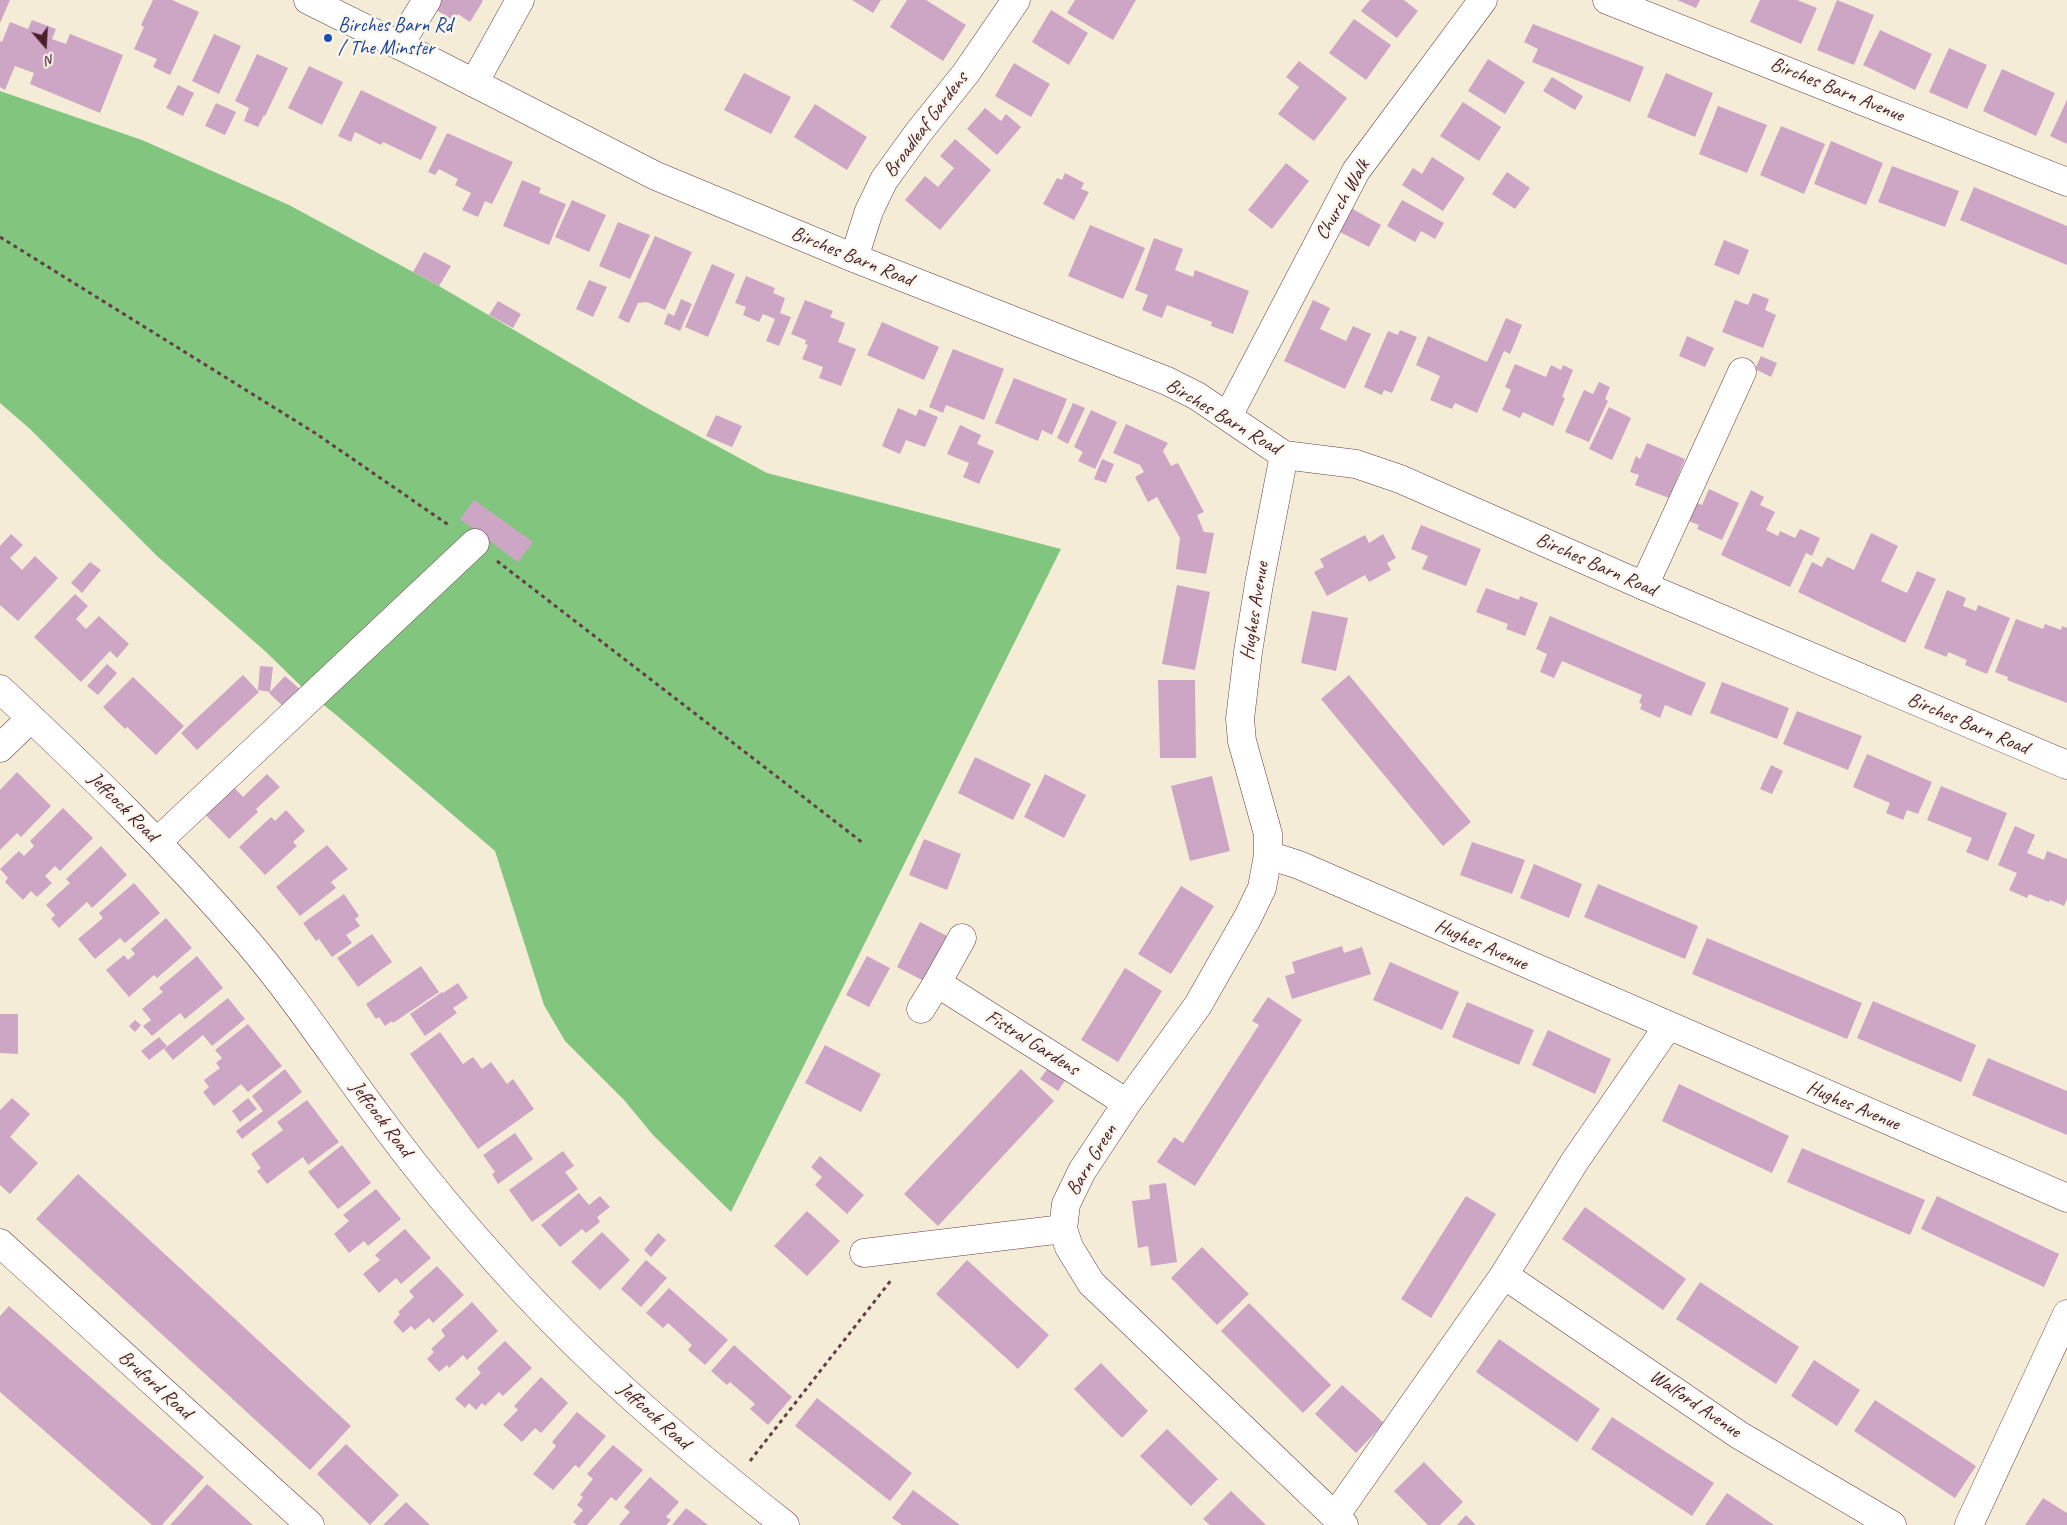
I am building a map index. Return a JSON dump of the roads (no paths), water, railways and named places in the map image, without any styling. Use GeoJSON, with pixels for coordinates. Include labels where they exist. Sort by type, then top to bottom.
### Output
{"type":"FeatureCollection","features":[{"type":"Feature","properties":{"kind":"street","name":"Birches Barn Road"},"geometry":{"type":"LineString","coordinates":[[308,0],[399,44],[656,176],[854,258],[1167,382],[1197,396],[1284,455],[1356,464],[1400,479],[1644,586],[2067,765]]}},
{"type":"Feature","properties":{"kind":"street"},"geometry":{"type":"LineString","coordinates":[[399,44],[427,0]]}},
{"type":"Feature","properties":{"kind":"street"},"geometry":{"type":"LineString","coordinates":[[474,83],[520,0]]}},
{"type":"Feature","properties":{"kind":"street","name":"Broadleaf Gardens"},"geometry":{"type":"LineString","coordinates":[[854,258],[869,212],[884,180],[918,133],[966,73],[1016,0]]}},
{"type":"Feature","properties":{"kind":"street","name":"Church Walk"},"geometry":{"type":"LineString","coordinates":[[1228,416],[1356,171],[1483,0]]}},
{"type":"Feature","properties":{"kind":"street","name":"Birches Barn Avenue"},"geometry":{"type":"LineString","coordinates":[[1608,0],[2067,182]]}},
{"type":"Feature","properties":{"kind":"street"},"geometry":{"type":"LineString","coordinates":[[1644,586],[1742,372]]}},
{"type":"Feature","properties":{"kind":"street","name":"Hughes Avenue"},"geometry":{"type":"LineString","coordinates":[[1284,455],[1253,623],[1240,719],[1242,741],[1268,834],[1268,855],[1299,865],[2067,1198]]}},
{"type":"Feature","properties":{"kind":"street"},"geometry":{"type":"LineString","coordinates":[[157,842],[475,543]]}},
{"type":"Feature","properties":{"kind":"street","name":"Jeffcock Road"},"geometry":{"type":"LineString","coordinates":[[0,689],[116,798],[248,942],[393,1137],[507,1274],[552,1321],[652,1416],[785,1525]]}},
{"type":"Feature","properties":{"kind":"street"},"geometry":{"type":"LineString","coordinates":[[0,748],[31,718]]}},
{"type":"Feature","properties":{"kind":"street","name":"Barn Green"},"geometry":{"type":"LineString","coordinates":[[1268,855],[1262,888],[1248,917],[1198,1005],[1127,1103],[1082,1171],[1066,1204],[1063,1229],[1069,1248],[1091,1282],[1339,1520]]}},
{"type":"Feature","properties":{"kind":"street"},"geometry":{"type":"LineString","coordinates":[[921,1009],[962,938]]}},
{"type":"Feature","properties":{"kind":"street","name":"Fistral Gardens"},"geometry":{"type":"LineString","coordinates":[[937,983],[1127,1103]]}},
{"type":"Feature","properties":{"kind":"street"},"geometry":{"type":"LineString","coordinates":[[1339,1520],[1504,1275],[1575,1161],[1668,1026]]}},
{"type":"Feature","properties":{"kind":"street"},"geometry":{"type":"LineString","coordinates":[[864,1253],[1063,1229]]}},
{"type":"Feature","properties":{"kind":"street","name":"Bruford Road"},"geometry":{"type":"LineString","coordinates":[[0,1243],[310,1525]]}},
{"type":"Feature","properties":{"kind":"street","name":"Walford Avenue"},"geometry":{"type":"LineString","coordinates":[[1504,1275],[1739,1435],[1892,1525]]}},
{"type":"Feature","properties":{"kind":"street"},"geometry":{"type":"LineString","coordinates":[[1969,1525],[2067,1314]]}},
{"type":"Feature","properties":{"kind":"place","name":"Birches Barn Rd / The Minster"},"geometry":{"type":"Point","coordinates":[328,38]}}]}
